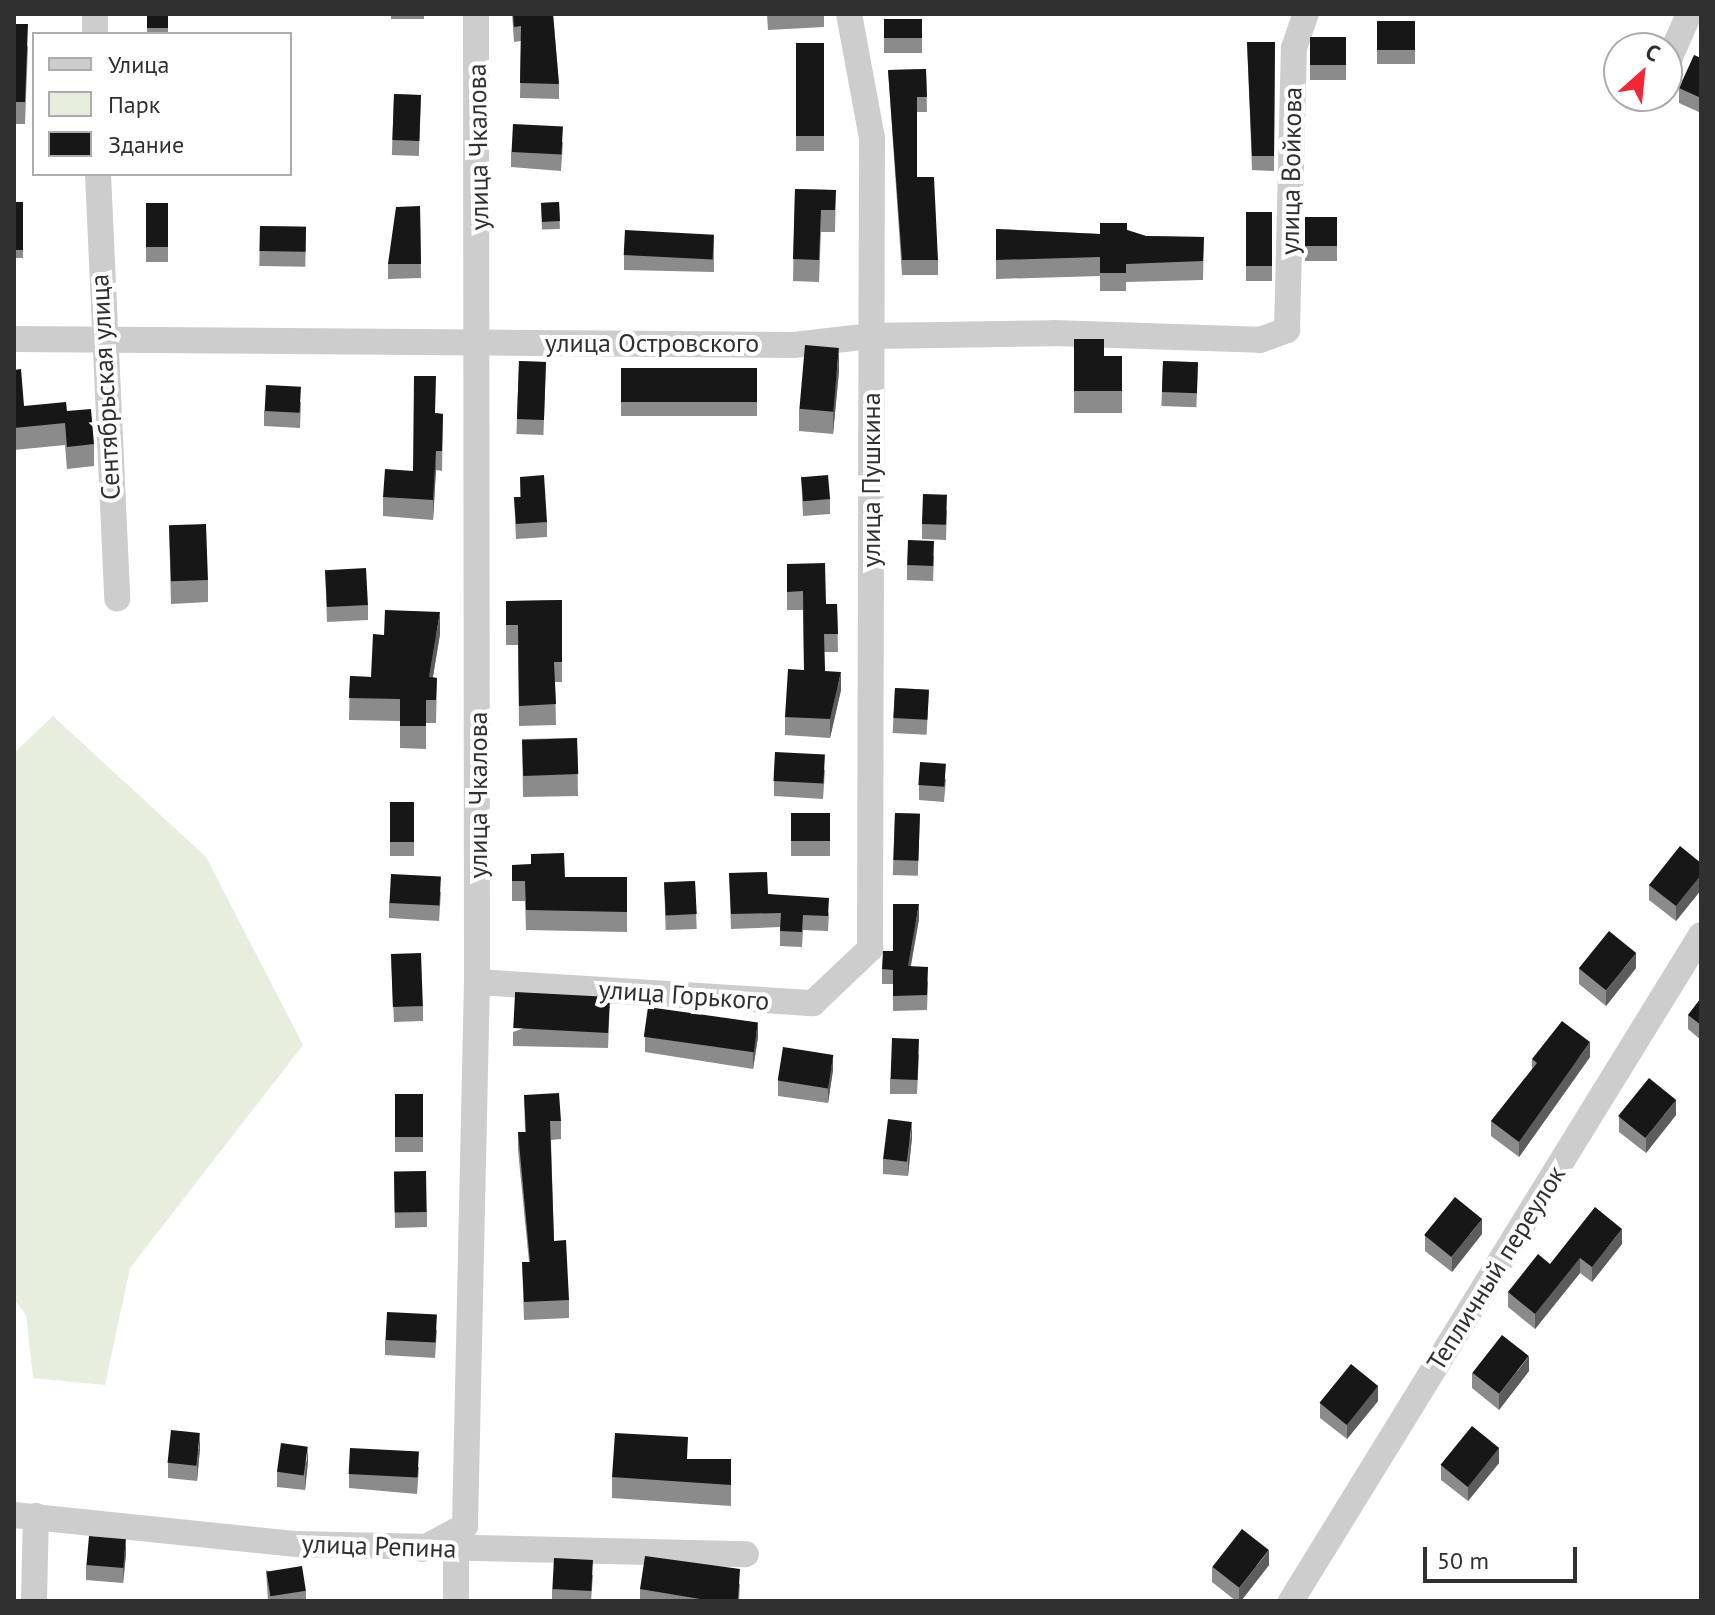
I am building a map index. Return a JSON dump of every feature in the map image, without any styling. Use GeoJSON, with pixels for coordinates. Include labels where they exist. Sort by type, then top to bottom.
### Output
{"type":"FeatureCollection","features":[{"type":"Feature","properties":{"kind":"street","name":"улица Чкалова"},"geometry":{"type":"LineString","coordinates":[[422,1549],[465,1526],[477,982],[480,345],[476,14]]}},
{"type":"Feature","properties":{"kind":"street","name":"улица Пушкина"},"geometry":{"type":"LineString","coordinates":[[849,14],[872,138],[870,949]]}},
{"type":"Feature","properties":{"kind":"street","name":"улица Войкова"},"geometry":{"type":"LineString","coordinates":[[1287,330],[1294,48],[1306,14]]}},
{"type":"Feature","properties":{"kind":"street","name":"Сентябрьская улица"},"geometry":{"type":"LineString","coordinates":[[98,176],[100,337],[117,599]]}},
{"type":"Feature","properties":{"kind":"street","name":"улица Островского"},"geometry":{"type":"LineString","coordinates":[[14,339],[100,337],[480,345],[794,345],[871,336],[1260,340],[1287,330]]}},
{"type":"Feature","properties":{"kind":"street","name":"Тепличный переулок"},"geometry":{"type":"LineString","coordinates":[[1291,1601],[1701,935]]}},
{"type":"Feature","properties":{"kind":"street","name":"улица Горького"},"geometry":{"type":"LineString","coordinates":[[477,982],[813,1003],[870,949]]}},
{"type":"Feature","properties":{"kind":"street","name":"улица Репина"},"geometry":{"type":"LineString","coordinates":[[25,1516],[422,1549],[746,1554]]}},
{"type":"Feature","properties":{"kind":"street"},"geometry":{"type":"LineString","coordinates":[[25,1516],[34,1601]]}},
{"type":"Feature","properties":{"kind":"street"},"geometry":{"type":"LineString","coordinates":[[456,1550],[456,1601]]}},
{"type":"Feature","properties":{"kind":"green space"},"geometry":{"type":"Polygon","coordinates":[[[53,716],[206,857],[303,1045],[130,1268],[105,1385],[33,1378],[26,1315],[14,1299],[14,753],[53,716]]]}},
{"type":"Feature","properties":{"kind":"building"},"geometry":{"type":"Polygon","coordinates":[[[147,14],[168,14],[168,28],[147,28],[147,14]]]}},
{"type":"Feature","properties":{"kind":"building"},"geometry":{"type":"Polygon","coordinates":[[[513,14],[553,14],[559,84],[520,83],[521,26],[514,27],[513,14]]]}},
{"type":"Feature","properties":{"kind":"building"},"geometry":{"type":"Polygon","coordinates":[[[884,19],[922,19],[922,38],[884,38],[884,19]]]}},
{"type":"Feature","properties":{"kind":"building"},"geometry":{"type":"Polygon","coordinates":[[[1377,21],[1415,21],[1415,50],[1377,50],[1377,21]]]}},
{"type":"Feature","properties":{"kind":"building"},"geometry":{"type":"Polygon","coordinates":[[[14,24],[28,24],[25,102],[14,102],[14,24]]]}},
{"type":"Feature","properties":{"kind":"building"},"geometry":{"type":"Polygon","coordinates":[[[1310,37],[1346,37],[1346,65],[1310,65],[1310,37]]]}},
{"type":"Feature","properties":{"kind":"building"},"geometry":{"type":"Polygon","coordinates":[[[1247,42],[1275,42],[1274,156],[1252,156],[1247,42]]]}},
{"type":"Feature","properties":{"kind":"building"},"geometry":{"type":"Polygon","coordinates":[[[796,43],[824,43],[824,136],[796,136],[796,43]]]}},
{"type":"Feature","properties":{"kind":"building"},"geometry":{"type":"Polygon","coordinates":[[[1694,55],[1701,58],[1701,98],[1683,90],[1683,79],[1694,55]]]}},
{"type":"Feature","properties":{"kind":"building"},"geometry":{"type":"Polygon","coordinates":[[[926,69],[927,97],[917,97],[917,177],[934,177],[938,260],[902,260],[888,70],[926,69]]]}},
{"type":"Feature","properties":{"kind":"building"},"geometry":{"type":"Polygon","coordinates":[[[394,94],[421,95],[419,141],[392,140],[394,94]]]}},
{"type":"Feature","properties":{"kind":"building"},"geometry":{"type":"Polygon","coordinates":[[[513,124],[563,127],[561,155],[512,152],[513,124]]]}},
{"type":"Feature","properties":{"kind":"building"},"geometry":{"type":"Polygon","coordinates":[[[795,189],[836,190],[835,210],[821,210],[819,260],[793,259],[795,189]]]}},
{"type":"Feature","properties":{"kind":"building"},"geometry":{"type":"Polygon","coordinates":[[[14,202],[23,202],[23,250],[14,250],[14,202]]]}},
{"type":"Feature","properties":{"kind":"building"},"geometry":{"type":"Polygon","coordinates":[[[559,202],[560,221],[542,222],[541,203],[559,202]]]}},
{"type":"Feature","properties":{"kind":"building"},"geometry":{"type":"Polygon","coordinates":[[[146,203],[168,203],[168,247],[146,247],[146,203]]]}},
{"type":"Feature","properties":{"kind":"building"},"geometry":{"type":"Polygon","coordinates":[[[420,206],[421,264],[388,264],[396,207],[420,206]]]}},
{"type":"Feature","properties":{"kind":"building"},"geometry":{"type":"Polygon","coordinates":[[[1246,212],[1272,212],[1272,266],[1246,266],[1246,212]]]}},
{"type":"Feature","properties":{"kind":"building"},"geometry":{"type":"Polygon","coordinates":[[[1305,217],[1337,217],[1337,246],[1305,246],[1305,217]]]}},
{"type":"Feature","properties":{"kind":"building"},"geometry":{"type":"Polygon","coordinates":[[[1100,223],[1127,223],[1127,230],[1146,236],[1204,237],[1203,261],[1126,264],[1126,273],[1100,273],[1100,257],[996,260],[996,229],[1100,234],[1100,223]]]}},
{"type":"Feature","properties":{"kind":"building"},"geometry":{"type":"Polygon","coordinates":[[[260,226],[306,227],[306,252],[260,251],[260,226]]]}},
{"type":"Feature","properties":{"kind":"building"},"geometry":{"type":"Polygon","coordinates":[[[625,230],[714,235],[713,260],[624,255],[625,230]]]}},
{"type":"Feature","properties":{"kind":"building"},"geometry":{"type":"Polygon","coordinates":[[[1074,339],[1104,339],[1104,356],[1122,356],[1122,391],[1074,391],[1074,339]]]}},
{"type":"Feature","properties":{"kind":"building"},"geometry":{"type":"Polygon","coordinates":[[[805,345],[839,348],[833,412],[799,409],[805,345]]]}},
{"type":"Feature","properties":{"kind":"building"},"geometry":{"type":"Polygon","coordinates":[[[519,361],[546,362],[544,420],[517,419],[519,361]]]}},
{"type":"Feature","properties":{"kind":"building"},"geometry":{"type":"Polygon","coordinates":[[[1163,361],[1198,362],[1197,393],[1162,392],[1163,361]]]}},
{"type":"Feature","properties":{"kind":"building"},"geometry":{"type":"Polygon","coordinates":[[[621,368],[757,368],[757,402],[621,402],[621,368]]]}},
{"type":"Feature","properties":{"kind":"building"},"geometry":{"type":"Polygon","coordinates":[[[21,369],[24,406],[66,402],[67,411],[91,409],[94,444],[67,447],[65,423],[14,428],[14,370],[21,369]]]}},
{"type":"Feature","properties":{"kind":"building"},"geometry":{"type":"Polygon","coordinates":[[[414,376],[436,376],[435,413],[443,414],[442,451],[436,451],[433,500],[383,497],[385,469],[413,471],[414,376]]]}},
{"type":"Feature","properties":{"kind":"building"},"geometry":{"type":"Polygon","coordinates":[[[266,385],[301,387],[300,413],[265,411],[266,385]]]}},
{"type":"Feature","properties":{"kind":"building"},"geometry":{"type":"Polygon","coordinates":[[[544,475],[547,522],[516,524],[514,497],[521,497],[520,477],[544,475]]]}},
{"type":"Feature","properties":{"kind":"building"},"geometry":{"type":"Polygon","coordinates":[[[828,475],[830,499],[803,501],[801,477],[828,475]]]}},
{"type":"Feature","properties":{"kind":"building"},"geometry":{"type":"Polygon","coordinates":[[[923,494],[947,495],[946,525],[922,524],[923,494]]]}},
{"type":"Feature","properties":{"kind":"building"},"geometry":{"type":"Polygon","coordinates":[[[206,524],[208,580],[171,581],[169,525],[206,524]]]}},
{"type":"Feature","properties":{"kind":"building"},"geometry":{"type":"Polygon","coordinates":[[[908,540],[934,541],[933,566],[907,565],[908,540]]]}},
{"type":"Feature","properties":{"kind":"building"},"geometry":{"type":"Polygon","coordinates":[[[825,563],[826,604],[837,604],[838,634],[824,634],[825,671],[841,672],[830,719],[785,717],[788,669],[804,670],[803,591],[787,592],[787,564],[825,563]]]}},
{"type":"Feature","properties":{"kind":"building"},"geometry":{"type":"Polygon","coordinates":[[[366,568],[368,605],[327,607],[325,570],[366,568]]]}},
{"type":"Feature","properties":{"kind":"building"},"geometry":{"type":"Polygon","coordinates":[[[562,600],[562,662],[554,662],[556,704],[519,706],[518,625],[506,625],[506,601],[562,600]]]}},
{"type":"Feature","properties":{"kind":"building"},"geometry":{"type":"Polygon","coordinates":[[[385,610],[440,612],[429,677],[437,678],[436,700],[426,700],[426,726],[400,726],[400,699],[349,698],[350,676],[371,677],[373,634],[384,635],[385,610]]]}},
{"type":"Feature","properties":{"kind":"building"},"geometry":{"type":"Polygon","coordinates":[[[895,688],[929,690],[927,720],[893,718],[895,688]]]}},
{"type":"Feature","properties":{"kind":"building"},"geometry":{"type":"Polygon","coordinates":[[[577,738],[578,774],[523,776],[522,740],[577,738]]]}},
{"type":"Feature","properties":{"kind":"building"},"geometry":{"type":"Polygon","coordinates":[[[775,752],[825,755],[823,784],[773,781],[775,752]]]}},
{"type":"Feature","properties":{"kind":"building"},"geometry":{"type":"Polygon","coordinates":[[[920,762],[946,764],[944,787],[918,785],[920,762]]]}},
{"type":"Feature","properties":{"kind":"building"},"geometry":{"type":"Polygon","coordinates":[[[390,802],[414,802],[414,842],[390,842],[390,802]]]}},
{"type":"Feature","properties":{"kind":"building"},"geometry":{"type":"Polygon","coordinates":[[[791,813],[830,813],[830,841],[791,841],[791,813]]]}},
{"type":"Feature","properties":{"kind":"building"},"geometry":{"type":"Polygon","coordinates":[[[895,813],[920,814],[918,861],[893,860],[895,813]]]}},
{"type":"Feature","properties":{"kind":"building"},"geometry":{"type":"Polygon","coordinates":[[[1680,846],[1701,863],[1701,875],[1676,906],[1649,885],[1680,846]]]}},
{"type":"Feature","properties":{"kind":"building"},"geometry":{"type":"Polygon","coordinates":[[[564,853],[565,877],[627,877],[627,912],[526,910],[525,881],[512,881],[512,865],[531,864],[531,854],[564,853]]]}},
{"type":"Feature","properties":{"kind":"building"},"geometry":{"type":"Polygon","coordinates":[[[767,872],[768,894],[829,898],[828,916],[803,915],[802,932],[780,931],[781,913],[731,914],[729,873],[767,872]]]}},
{"type":"Feature","properties":{"kind":"building"},"geometry":{"type":"Polygon","coordinates":[[[391,874],[441,877],[439,906],[389,903],[391,874]]]}},
{"type":"Feature","properties":{"kind":"building"},"geometry":{"type":"Polygon","coordinates":[[[695,881],[697,914],[666,916],[664,883],[695,881]]]}},
{"type":"Feature","properties":{"kind":"building"},"geometry":{"type":"Polygon","coordinates":[[[893,904],[919,904],[908,966],[928,967],[927,995],[893,996],[893,970],[882,969],[883,951],[893,951],[893,904]]]}},
{"type":"Feature","properties":{"kind":"building"},"geometry":{"type":"Polygon","coordinates":[[[1609,931],[1636,953],[1606,990],[1579,968],[1609,931]]]}},
{"type":"Feature","properties":{"kind":"building"},"geometry":{"type":"Polygon","coordinates":[[[421,953],[423,1006],[393,1007],[391,954],[421,953]]]}},
{"type":"Feature","properties":{"kind":"building"},"geometry":{"type":"Polygon","coordinates":[[[515,992],[610,997],[608,1033],[513,1028],[515,992]]]}},
{"type":"Feature","properties":{"kind":"building"},"geometry":{"type":"Polygon","coordinates":[[[1701,998],[1701,1025],[1688,1015],[1701,998]]]}},
{"type":"Feature","properties":{"kind":"building"},"geometry":{"type":"Polygon","coordinates":[[[648,1007],[758,1022],[754,1052],[644,1037],[648,1007]]]}},
{"type":"Feature","properties":{"kind":"building"},"geometry":{"type":"Polygon","coordinates":[[[1562,1021],[1590,1042],[1519,1142],[1491,1121],[1537,1063],[1532,1059],[1562,1021]]]}},
{"type":"Feature","properties":{"kind":"building"},"geometry":{"type":"Polygon","coordinates":[[[892,1038],[919,1039],[918,1080],[891,1079],[892,1038]]]}},
{"type":"Feature","properties":{"kind":"building"},"geometry":{"type":"Polygon","coordinates":[[[783,1047],[833,1055],[828,1089],[778,1081],[783,1047]]]}},
{"type":"Feature","properties":{"kind":"building"},"geometry":{"type":"Polygon","coordinates":[[[1649,1078],[1676,1100],[1645,1138],[1618,1116],[1649,1078]]]}},
{"type":"Feature","properties":{"kind":"building"},"geometry":{"type":"Polygon","coordinates":[[[559,1093],[561,1121],[550,1121],[554,1241],[566,1240],[569,1300],[524,1302],[522,1262],[530,1262],[518,1132],[526,1132],[524,1095],[559,1093]]]}},
{"type":"Feature","properties":{"kind":"building"},"geometry":{"type":"Polygon","coordinates":[[[395,1094],[423,1094],[423,1137],[395,1137],[395,1094]]]}},
{"type":"Feature","properties":{"kind":"building"},"geometry":{"type":"Polygon","coordinates":[[[888,1119],[912,1122],[907,1162],[883,1159],[888,1119]]]}},
{"type":"Feature","properties":{"kind":"building"},"geometry":{"type":"Polygon","coordinates":[[[426,1171],[427,1212],[395,1213],[394,1172],[426,1171]]]}},
{"type":"Feature","properties":{"kind":"building"},"geometry":{"type":"Polygon","coordinates":[[[1455,1197],[1482,1219],[1451,1257],[1424,1235],[1455,1197]]]}},
{"type":"Feature","properties":{"kind":"building"},"geometry":{"type":"Polygon","coordinates":[[[1595,1207],[1622,1229],[1592,1267],[1580,1258],[1535,1314],[1508,1292],[1538,1254],[1550,1264],[1595,1207]]]}},
{"type":"Feature","properties":{"kind":"building"},"geometry":{"type":"Polygon","coordinates":[[[387,1312],[437,1315],[435,1343],[386,1340],[387,1312]]]}},
{"type":"Feature","properties":{"kind":"building"},"geometry":{"type":"Polygon","coordinates":[[[1502,1335],[1529,1356],[1499,1394],[1472,1373],[1502,1335]]]}},
{"type":"Feature","properties":{"kind":"building"},"geometry":{"type":"Polygon","coordinates":[[[1351,1364],[1378,1386],[1347,1425],[1320,1403],[1351,1364]]]}},
{"type":"Feature","properties":{"kind":"building"},"geometry":{"type":"Polygon","coordinates":[[[1472,1426],[1499,1448],[1468,1487],[1441,1465],[1472,1426]]]}},
{"type":"Feature","properties":{"kind":"building"},"geometry":{"type":"Polygon","coordinates":[[[171,1430],[200,1433],[196,1466],[168,1463],[171,1430]]]}},
{"type":"Feature","properties":{"kind":"building"},"geometry":{"type":"Polygon","coordinates":[[[615,1433],[688,1437],[687,1459],[731,1459],[731,1485],[612,1477],[615,1433]]]}},
{"type":"Feature","properties":{"kind":"building"},"geometry":{"type":"Polygon","coordinates":[[[281,1443],[308,1447],[304,1475],[277,1472],[281,1443]]]}},
{"type":"Feature","properties":{"kind":"building"},"geometry":{"type":"Polygon","coordinates":[[[350,1448],[419,1452],[418,1478],[349,1474],[350,1448]]]}},
{"type":"Feature","properties":{"kind":"building"},"geometry":{"type":"Polygon","coordinates":[[[1242,1529],[1269,1550],[1239,1588],[1212,1567],[1242,1529]]]}},
{"type":"Feature","properties":{"kind":"building"},"geometry":{"type":"Polygon","coordinates":[[[89,1536],[126,1539],[123,1568],[86,1565],[89,1536]]]}},
{"type":"Feature","properties":{"kind":"building"},"geometry":{"type":"Polygon","coordinates":[[[645,1556],[740,1569],[738,1601],[712,1601],[640,1589],[645,1556]]]}},
{"type":"Feature","properties":{"kind":"building"},"geometry":{"type":"Polygon","coordinates":[[[554,1558],[593,1560],[591,1591],[552,1589],[554,1558]]]}},
{"type":"Feature","properties":{"kind":"building"},"geometry":{"type":"Polygon","coordinates":[[[302,1566],[306,1591],[270,1596],[266,1572],[302,1566]]]}}]}
